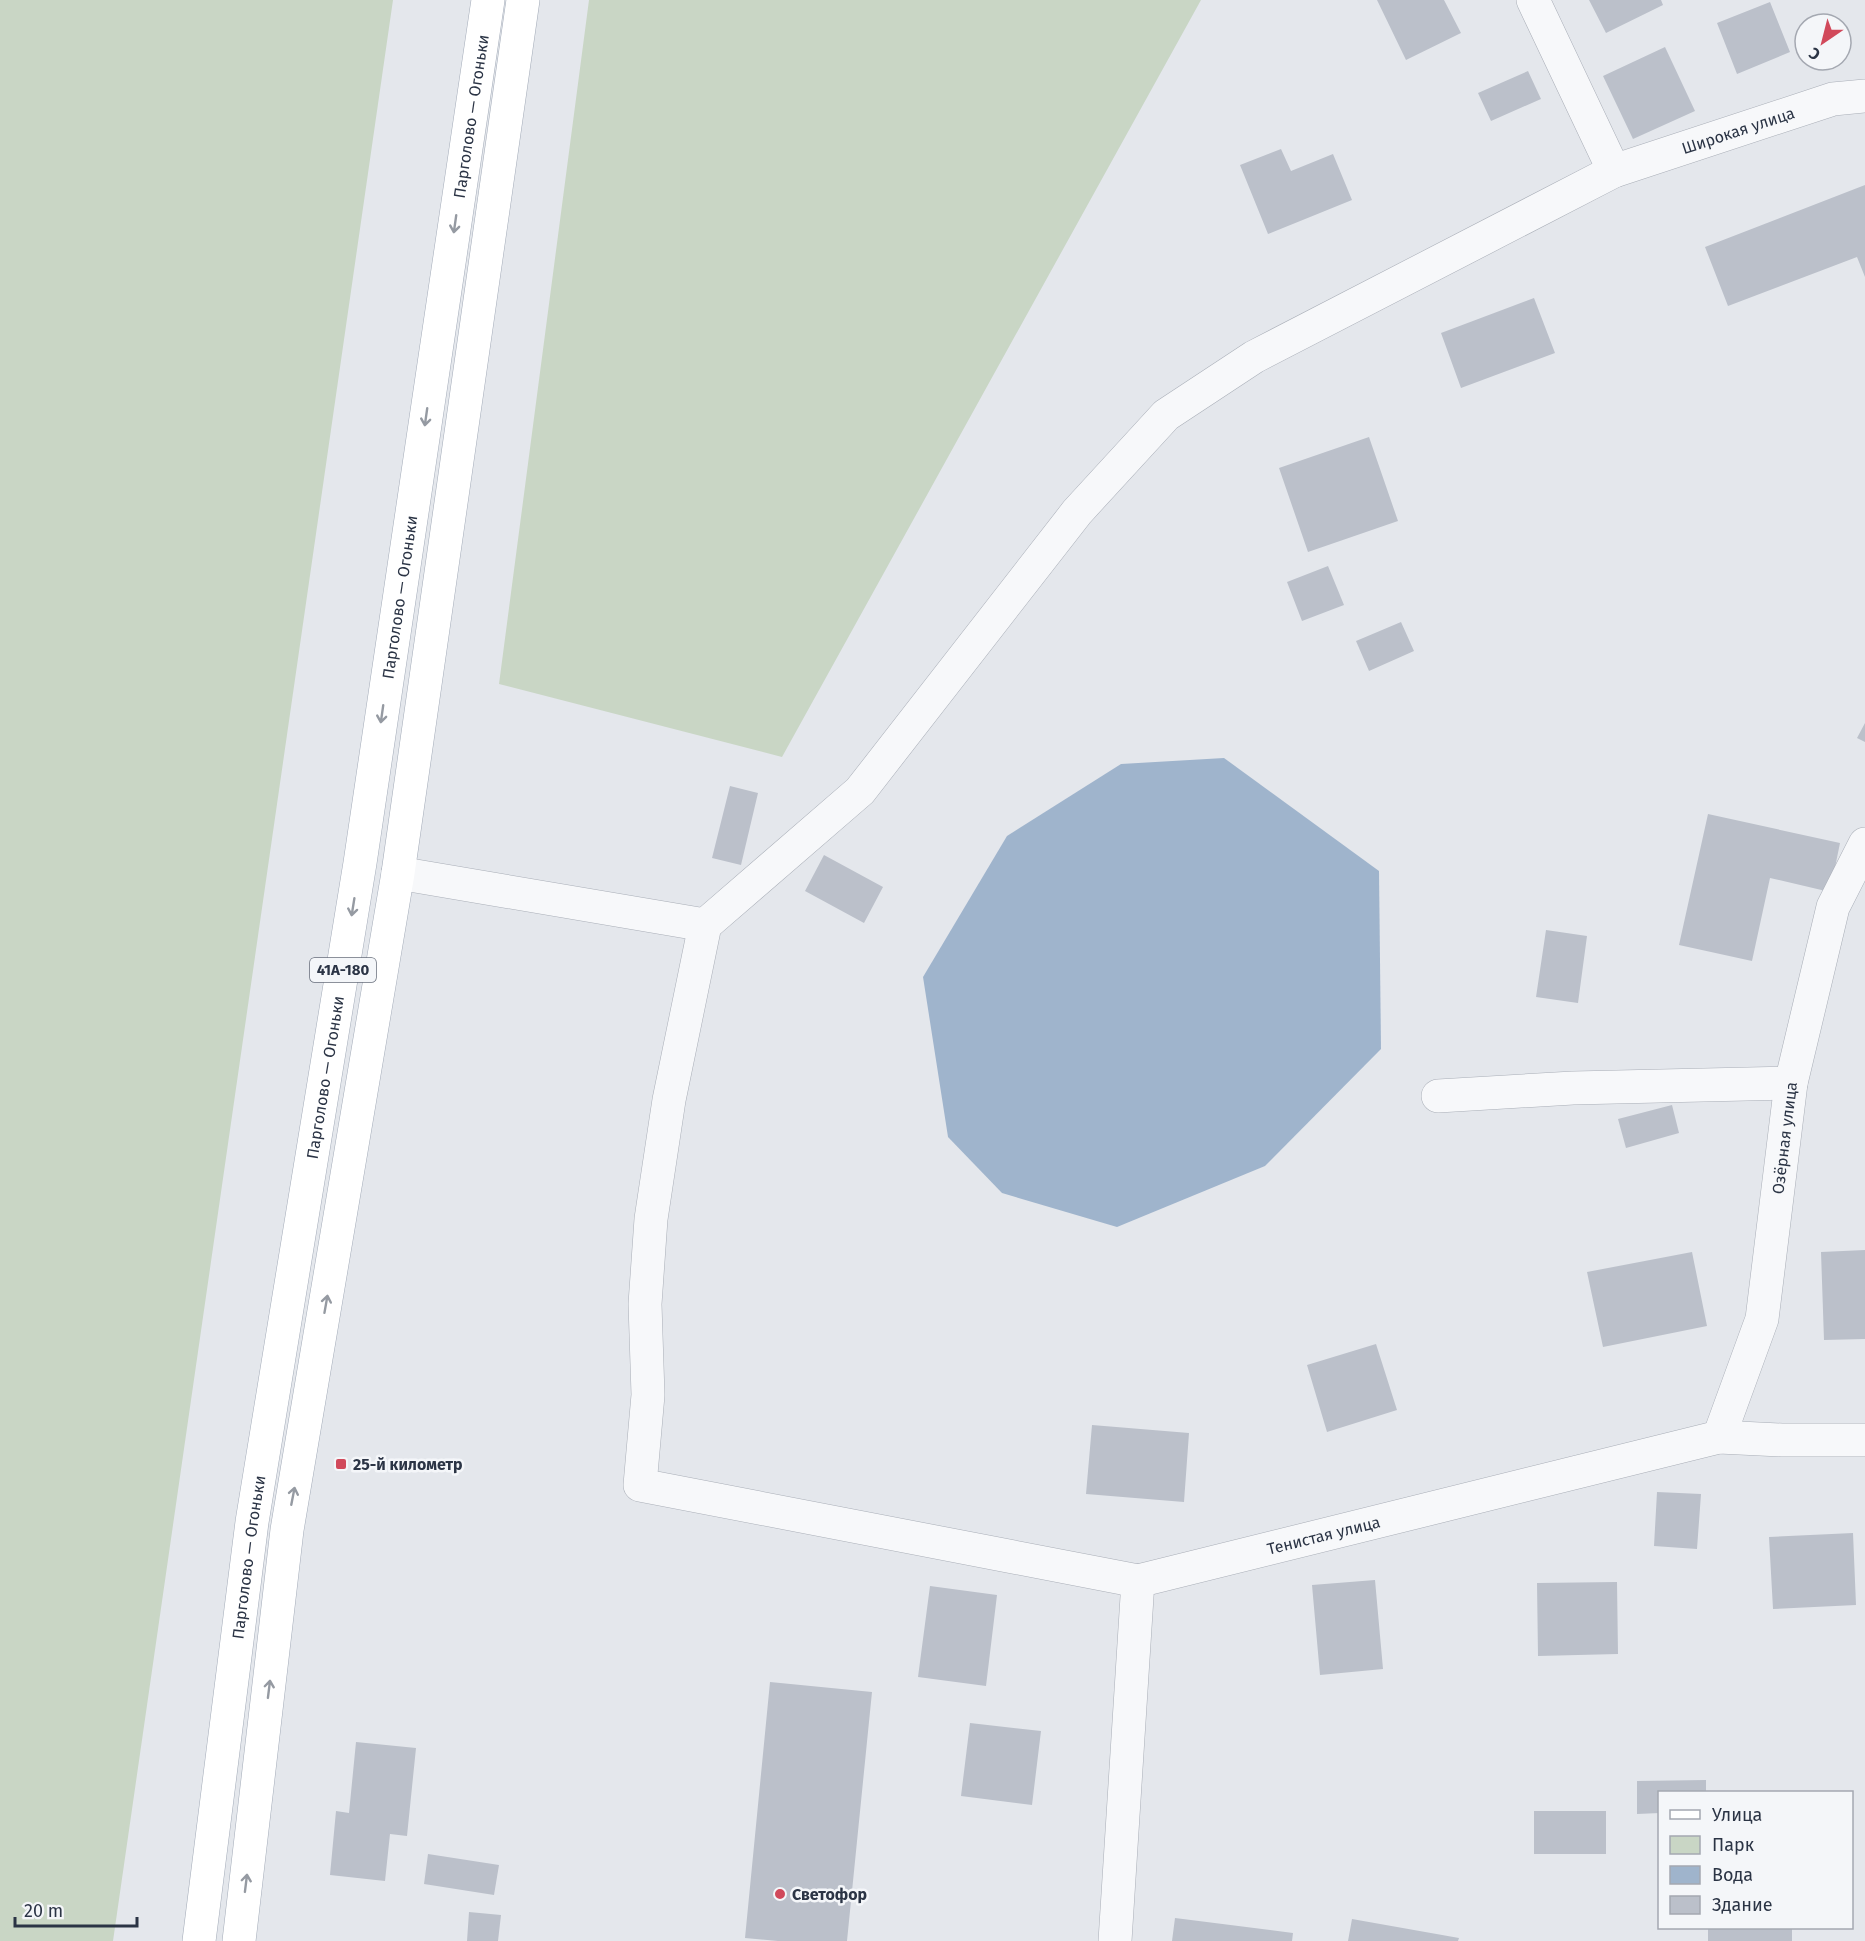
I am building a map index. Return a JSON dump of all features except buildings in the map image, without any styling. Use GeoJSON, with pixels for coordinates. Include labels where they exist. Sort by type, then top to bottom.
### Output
{"type":"FeatureCollection","features":[{"type":"Feature","properties":{"kind":"main road","name":"Парголово — Огоньки"},"geometry":{"type":"LineString","coordinates":[[199,1941],[252,1522],[360,863],[488,0]]}},
{"type":"Feature","properties":{"kind":"main road","name":"Парголово — Огоньки"},"geometry":{"type":"LineString","coordinates":[[239,1941],[287,1530],[398,873],[523,0]]}},
{"type":"Feature","properties":{"kind":"street"},"geometry":{"type":"LineString","coordinates":[[1533,0],[1614,171]]}},
{"type":"Feature","properties":{"kind":"street","name":"Широкая улица"},"geometry":{"type":"LineString","coordinates":[[705,925],[860,791],[1077,512],[1166,415],[1254,357],[1614,171],[1833,99],[1865,96]]}},
{"type":"Feature","properties":{"kind":"street","name":"Озёрная улица"},"geometry":{"type":"LineString","coordinates":[[1719,1437],[1762,1319],[1791,1083],[1833,907],[1865,844]]}},
{"type":"Feature","properties":{"kind":"street"},"geometry":{"type":"LineString","coordinates":[[398,873],[705,925],[669,1100],[651,1219],[645,1304],[648,1395],[640,1485],[1138,1581],[1115,1941]]}},
{"type":"Feature","properties":{"kind":"street"},"geometry":{"type":"LineString","coordinates":[[1438,1096],[1573,1088],[1791,1083]]}},
{"type":"Feature","properties":{"kind":"street","name":"Тенистая улица"},"geometry":{"type":"LineString","coordinates":[[1138,1581],[1719,1437],[1865,1440]]}},
{"type":"Feature","properties":{"kind":"green space"},"geometry":{"type":"Polygon","coordinates":[[[0,0],[393,0],[113,1941],[0,1941],[0,0]]]}},
{"type":"Feature","properties":{"kind":"green space"},"geometry":{"type":"Polygon","coordinates":[[[589,0],[1201,0],[782,757],[499,684],[589,0]]]}},
{"type":"Feature","properties":{"kind":"water"},"geometry":{"type":"Polygon","coordinates":[[[1224,758],[1379,871],[1381,1049],[1265,1166],[1117,1227],[1002,1193],[948,1137],[923,977],[1007,836],[1121,764],[1224,758]]]}},
{"type":"Feature","properties":{"kind":"place","name":"25-й километр"},"geometry":{"type":"Point","coordinates":[341,1464]}},
{"type":"Feature","properties":{"kind":"place","name":"Светофор"},"geometry":{"type":"Point","coordinates":[780,1894]}}]}
